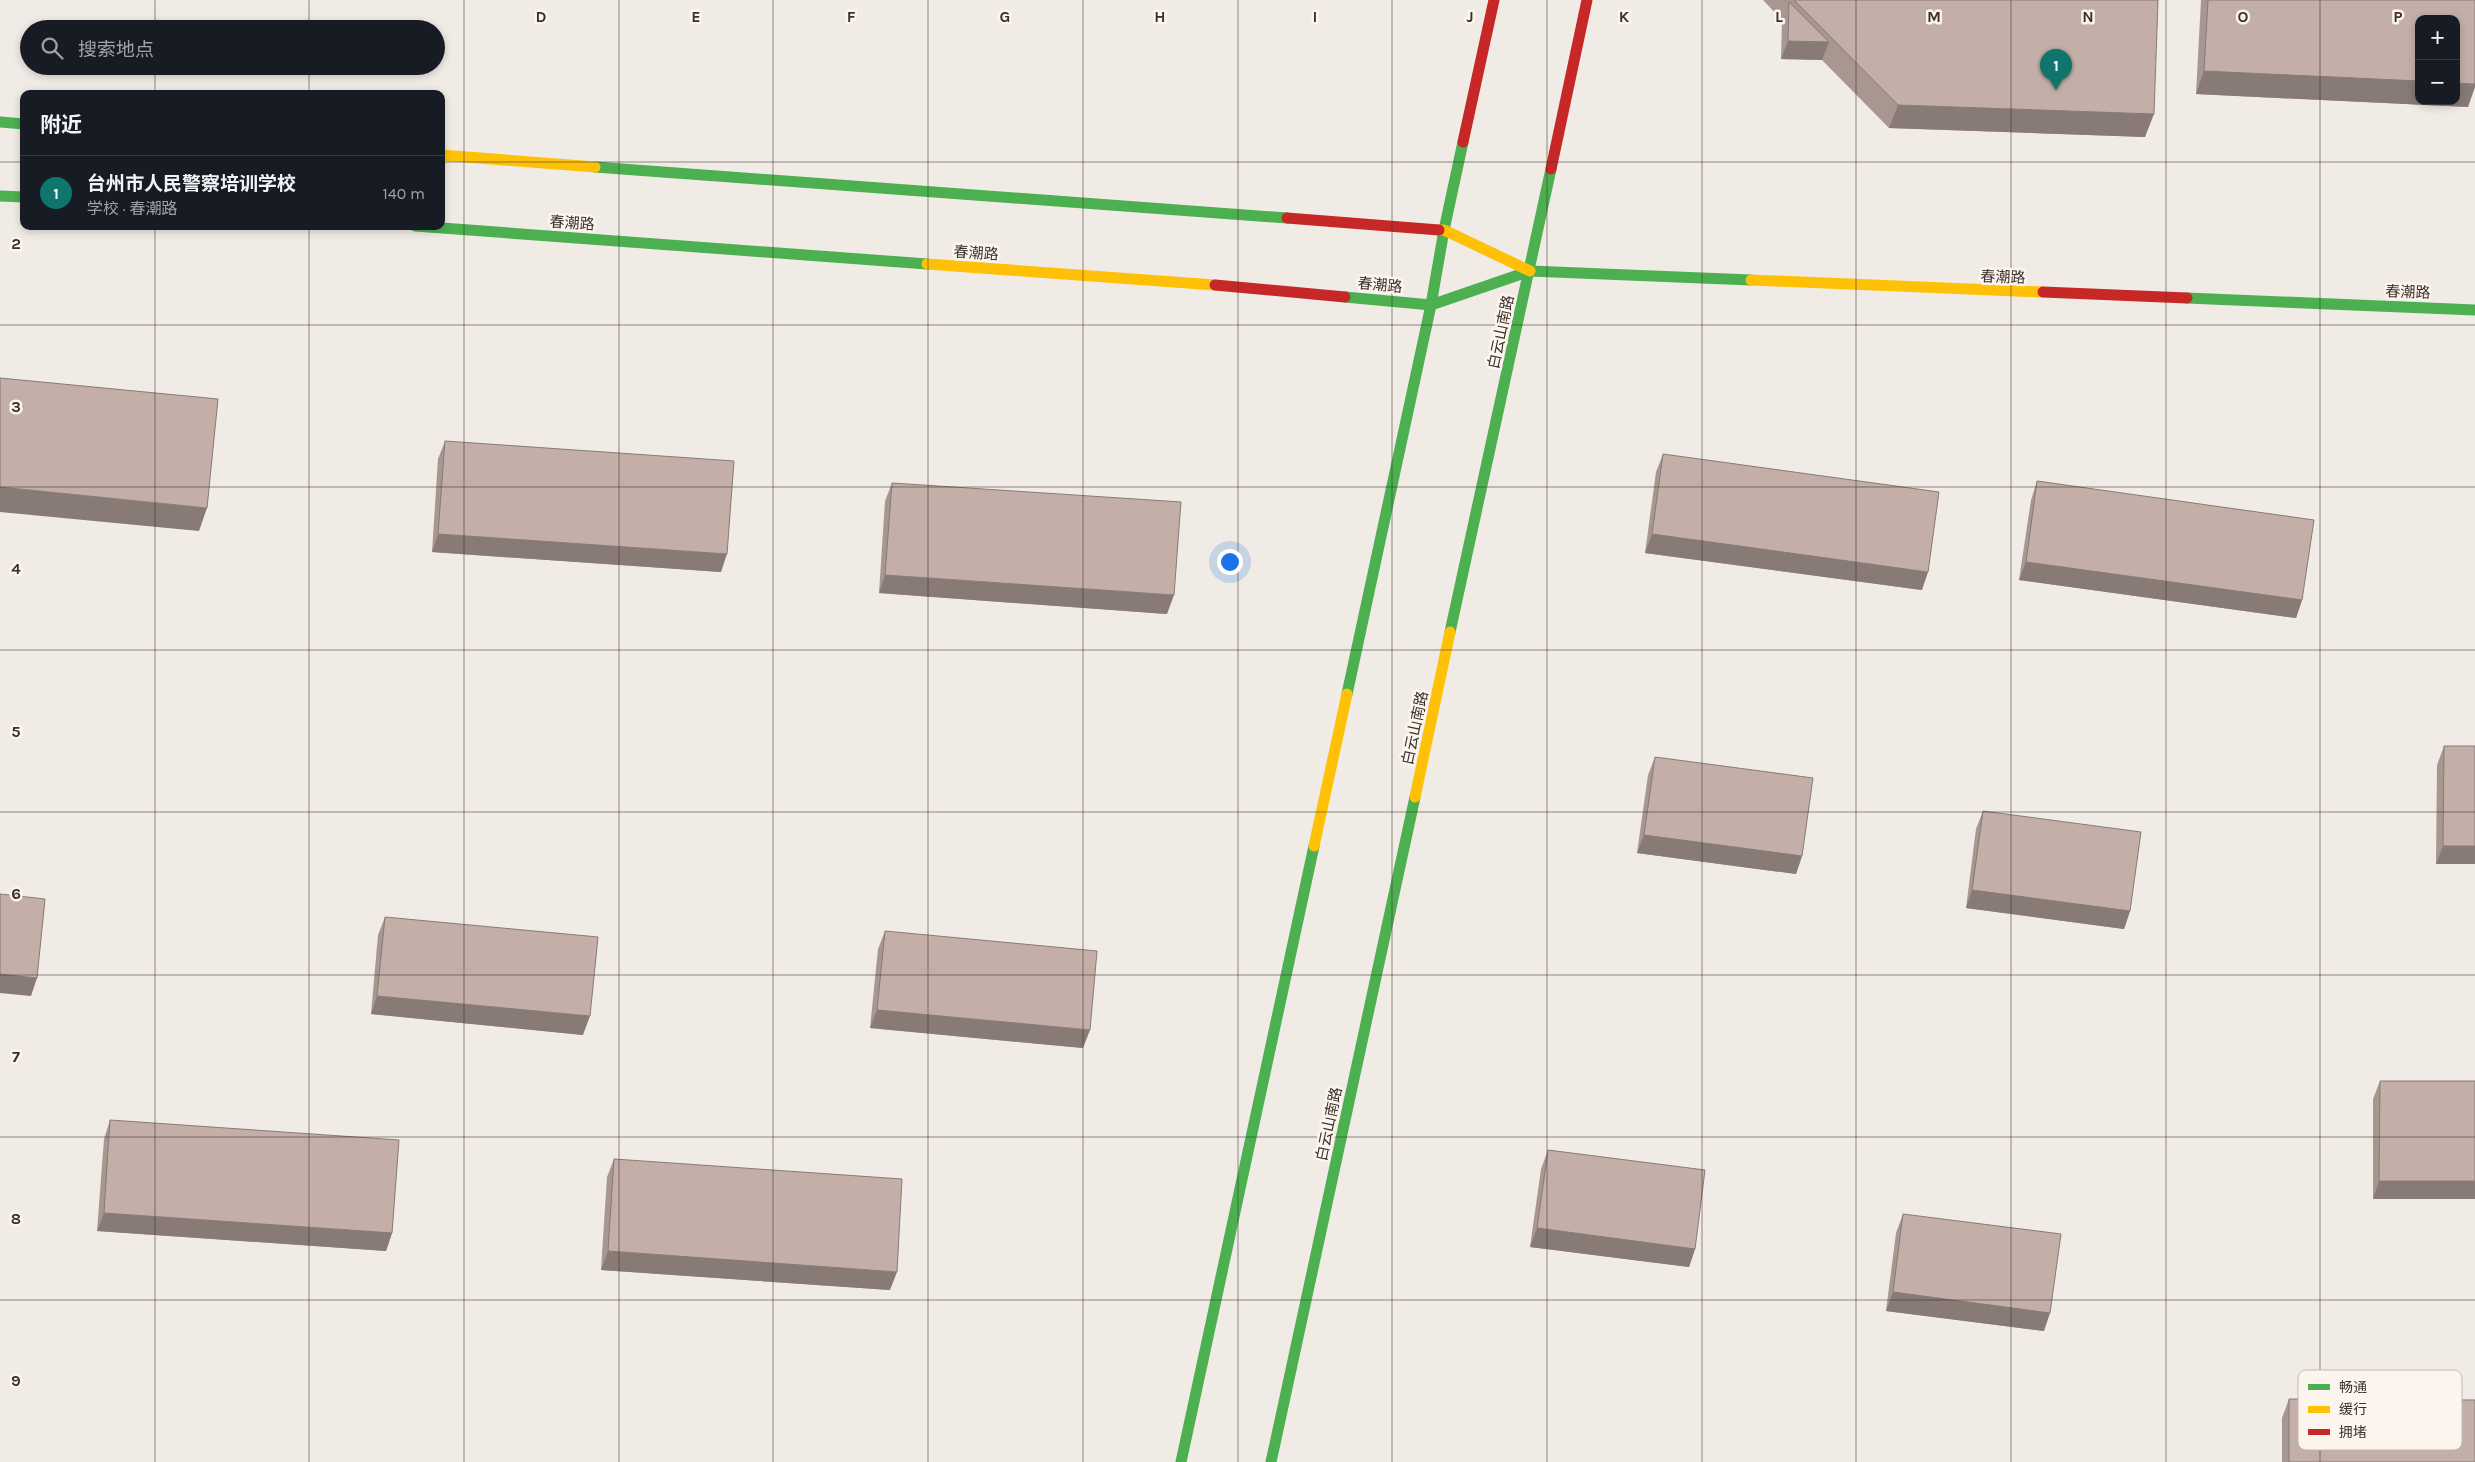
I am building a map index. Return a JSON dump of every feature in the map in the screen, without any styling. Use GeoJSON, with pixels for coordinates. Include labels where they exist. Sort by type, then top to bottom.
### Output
{"type":"FeatureCollection","features":[{"type":"Feature","properties":{"kind":"main road"},"geometry":{"type":"LineString","coordinates":[[1181,1462],[1431,305],[1444,230],[1494,0]]}},
{"type":"Feature","properties":{"kind":"main road","name":"白云山南路"},"geometry":{"type":"LineString","coordinates":[[1271,1462],[1530,271],[1587,0]]}},
{"type":"Feature","properties":{"kind":"main road"},"geometry":{"type":"LineString","coordinates":[[0,122],[20,124]]}},
{"type":"Feature","properties":{"kind":"main road","name":"春潮路"},"geometry":{"type":"LineString","coordinates":[[445,155],[1444,230],[1530,271]]}},
{"type":"Feature","properties":{"kind":"main road"},"geometry":{"type":"LineString","coordinates":[[0,196],[20,197]]}},
{"type":"Feature","properties":{"kind":"main road","name":"春潮路"},"geometry":{"type":"LineString","coordinates":[[445,228],[1257,288],[1431,305],[1530,271],[2475,310]]}},
{"type":"Feature","properties":{"kind":"building"},"geometry":{"type":"Polygon","coordinates":[[[1794,0],[2158,0],[2154,114],[1898,105],[1794,0]]]}},
{"type":"Feature","properties":{"kind":"building"},"geometry":{"type":"Polygon","coordinates":[[[2208,0],[2475,0],[2475,84],[2460,83],[2460,15],[2415,15],[2415,81],[2204,71],[2208,0]]]}},
{"type":"Feature","properties":{"kind":"building"},"geometry":{"type":"Polygon","coordinates":[[[1789,2],[1829,42],[1788,41],[1789,2]]]}},
{"type":"Feature","properties":{"kind":"building"},"geometry":{"type":"Polygon","coordinates":[[[0,378],[218,399],[207,508],[0,487],[0,378]]]}},
{"type":"Feature","properties":{"kind":"building"},"geometry":{"type":"Polygon","coordinates":[[[445,441],[734,461],[727,554],[438,534],[445,441]]]}},
{"type":"Feature","properties":{"kind":"building"},"geometry":{"type":"Polygon","coordinates":[[[1663,454],[1939,492],[1928,572],[1652,534],[1663,454]]]}},
{"type":"Feature","properties":{"kind":"building"},"geometry":{"type":"Polygon","coordinates":[[[2037,481],[2314,520],[2302,600],[2026,562],[2037,481]]]}},
{"type":"Feature","properties":{"kind":"building"},"geometry":{"type":"Polygon","coordinates":[[[892,483],[1181,502],[1174,595],[885,575],[892,483]]]}},
{"type":"Feature","properties":{"kind":"building"},"geometry":{"type":"Polygon","coordinates":[[[2444,746],[2475,746],[2475,846],[2443,846],[2444,746]]]}},
{"type":"Feature","properties":{"kind":"building"},"geometry":{"type":"Polygon","coordinates":[[[1655,757],[1813,778],[1802,856],[1644,835],[1655,757]]]}},
{"type":"Feature","properties":{"kind":"building"},"geometry":{"type":"Polygon","coordinates":[[[1983,811],[2141,832],[2130,911],[1972,890],[1983,811]]]}},
{"type":"Feature","properties":{"kind":"building"},"geometry":{"type":"Polygon","coordinates":[[[0,894],[45,899],[37,978],[0,974],[0,894]]]}},
{"type":"Feature","properties":{"kind":"building"},"geometry":{"type":"Polygon","coordinates":[[[385,917],[598,937],[590,1016],[377,996],[385,917]]]}},
{"type":"Feature","properties":{"kind":"building"},"geometry":{"type":"Polygon","coordinates":[[[885,931],[1097,951],[1090,1030],[877,1010],[885,931]]]}},
{"type":"Feature","properties":{"kind":"building"},"geometry":{"type":"Polygon","coordinates":[[[2380,1081],[2475,1081],[2475,1181],[2379,1181],[2380,1081]]]}},
{"type":"Feature","properties":{"kind":"building"},"geometry":{"type":"Polygon","coordinates":[[[110,1120],[399,1140],[392,1233],[104,1213],[110,1120]]]}},
{"type":"Feature","properties":{"kind":"building"},"geometry":{"type":"Polygon","coordinates":[[[1548,1150],[1705,1170],[1695,1249],[1537,1228],[1548,1150]]]}},
{"type":"Feature","properties":{"kind":"building"},"geometry":{"type":"Polygon","coordinates":[[[614,1159],[902,1179],[897,1272],[608,1251],[614,1159]]]}},
{"type":"Feature","properties":{"kind":"building"},"geometry":{"type":"Polygon","coordinates":[[[1903,1214],[2061,1234],[2050,1313],[1893,1292],[1903,1214]]]}},
{"type":"Feature","properties":{"kind":"building"},"geometry":{"type":"Polygon","coordinates":[[[2289,1399],[2298,1399],[2298,1450],[2462,1450],[2462,1400],[2475,1400],[2475,1462],[2289,1462],[2289,1399]]]}},
{"type":"Feature","properties":{"kind":"traffic: fast"},"geometry":{"type":"LineString","coordinates":[[0,122],[20,124]]}},
{"type":"Feature","properties":{"kind":"traffic: fast"},"geometry":{"type":"LineString","coordinates":[[1347,694],[1431,305],[1444,230],[1463,142]]}},
{"type":"Feature","properties":{"kind":"traffic: fast"},"geometry":{"type":"LineString","coordinates":[[595,167],[1287,218]]}},
{"type":"Feature","properties":{"kind":"traffic: fast"},"geometry":{"type":"LineString","coordinates":[[1450,632],[1551,169]]}},
{"type":"Feature","properties":{"kind":"traffic: fast"},"geometry":{"type":"LineString","coordinates":[[0,196],[20,197]]}},
{"type":"Feature","properties":{"kind":"traffic: fast"},"geometry":{"type":"LineString","coordinates":[[445,228],[927,264]]}},
{"type":"Feature","properties":{"kind":"traffic: fast"},"geometry":{"type":"LineString","coordinates":[[1345,297],[1431,305],[1530,271],[1751,280]]}},
{"type":"Feature","properties":{"kind":"traffic: fast"},"geometry":{"type":"LineString","coordinates":[[2187,298],[2475,310]]}},
{"type":"Feature","properties":{"kind":"traffic: fast"},"geometry":{"type":"LineString","coordinates":[[1271,1462],[1415,797]]}},
{"type":"Feature","properties":{"kind":"traffic: fast"},"geometry":{"type":"LineString","coordinates":[[1181,1462],[1314,846]]}},
{"type":"Feature","properties":{"kind":"traffic: slow"},"geometry":{"type":"LineString","coordinates":[[445,155],[595,167]]}},
{"type":"Feature","properties":{"kind":"traffic: slow"},"geometry":{"type":"LineString","coordinates":[[1439,230],[1444,230],[1530,271]]}},
{"type":"Feature","properties":{"kind":"traffic: slow"},"geometry":{"type":"LineString","coordinates":[[927,264],[1215,285]]}},
{"type":"Feature","properties":{"kind":"traffic: slow"},"geometry":{"type":"LineString","coordinates":[[1751,280],[2043,292]]}},
{"type":"Feature","properties":{"kind":"traffic: slow"},"geometry":{"type":"LineString","coordinates":[[1415,797],[1450,632]]}},
{"type":"Feature","properties":{"kind":"traffic: slow"},"geometry":{"type":"LineString","coordinates":[[1314,846],[1347,694]]}},
{"type":"Feature","properties":{"kind":"traffic: jam"},"geometry":{"type":"LineString","coordinates":[[1463,142],[1494,0]]}},
{"type":"Feature","properties":{"kind":"traffic: jam"},"geometry":{"type":"LineString","coordinates":[[1551,169],[1587,0]]}},
{"type":"Feature","properties":{"kind":"traffic: jam"},"geometry":{"type":"LineString","coordinates":[[1287,218],[1439,230]]}},
{"type":"Feature","properties":{"kind":"traffic: jam"},"geometry":{"type":"LineString","coordinates":[[1215,285],[1345,297]]}},
{"type":"Feature","properties":{"kind":"traffic: jam"},"geometry":{"type":"LineString","coordinates":[[2043,292],[2187,298]]}},
{"type":"Feature","properties":{"kind":"place","name":"台州市人民警察培训学校"},"geometry":{"type":"Point","coordinates":[2056,90]}}]}
